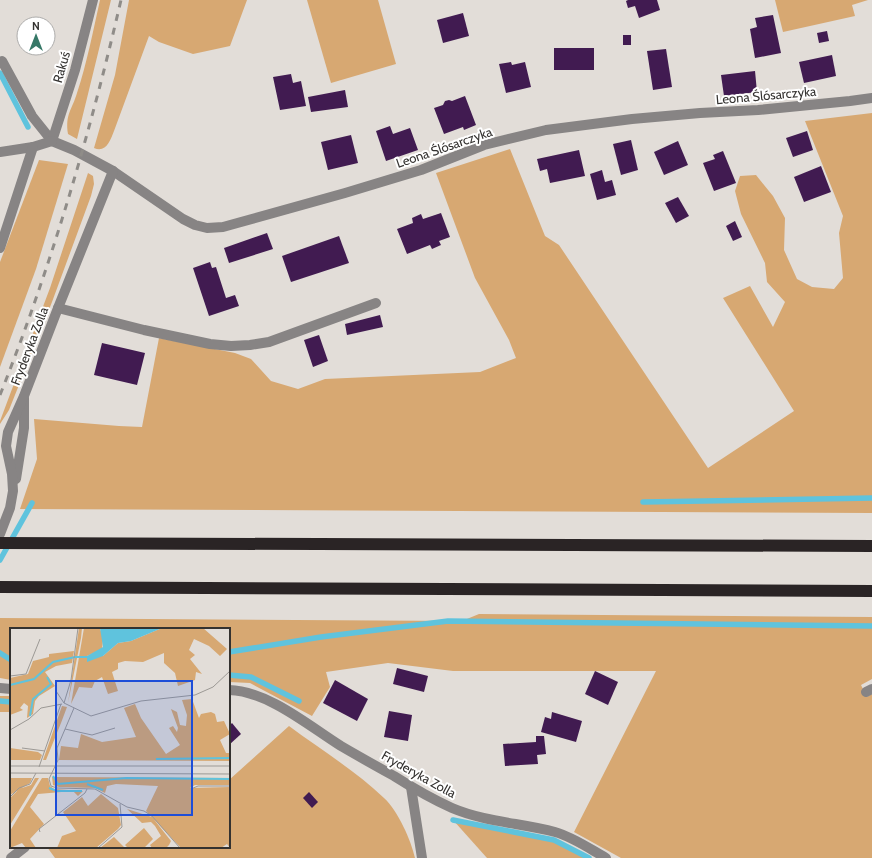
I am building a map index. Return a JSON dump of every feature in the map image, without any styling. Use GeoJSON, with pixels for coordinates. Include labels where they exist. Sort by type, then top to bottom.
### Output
{"type":"FeatureCollection","features":[{"type":"Feature","properties":{"kind":"highway"},"geometry":{"type":"LineString","coordinates":[[0,543],[872,546]]}},
{"type":"Feature","properties":{"kind":"highway"},"geometry":{"type":"LineString","coordinates":[[5,587],[872,591]]}},
{"type":"Feature","properties":{"kind":"street","name":"Rakuś"},"geometry":{"type":"LineString","coordinates":[[52,141],[74,70],[93,0]]}},
{"type":"Feature","properties":{"kind":"street"},"geometry":{"type":"LineString","coordinates":[[0,152],[34,147],[52,141],[32,116],[2,61]]}},
{"type":"Feature","properties":{"kind":"street","name":"Leona Ślósarczyka"},"geometry":{"type":"LineString","coordinates":[[52,141],[74,150],[113,171],[183,219],[195,225],[207,228],[223,227],[345,193],[421,170],[484,145],[546,130],[632,119],[758,110],[872,98]]}},
{"type":"Feature","properties":{"kind":"street"},"geometry":{"type":"LineString","coordinates":[[0,248],[34,147]]}},
{"type":"Feature","properties":{"kind":"street","name":"Fryderyka Zolla"},"geometry":{"type":"LineString","coordinates":[[0,534],[10,508],[14,491],[6,440],[12,420],[24,396],[113,171]]}},
{"type":"Feature","properties":{"kind":"street"},"geometry":{"type":"LineString","coordinates":[[58,308],[191,340],[231,346],[250,346],[269,342],[376,303]]}},
{"type":"Feature","properties":{"kind":"street"},"geometry":{"type":"LineString","coordinates":[[14,491],[24,428],[24,396]]}},
{"type":"Feature","properties":{"kind":"street"},"geometry":{"type":"LineString","coordinates":[[0,688],[10,689]]}},
{"type":"Feature","properties":{"kind":"street","name":"Fryderyka Zolla"},"geometry":{"type":"LineString","coordinates":[[230,690],[253,693],[273,703],[411,787],[452,808],[477,817],[555,832],[567,836],[606,858]]}},
{"type":"Feature","properties":{"kind":"street"},"geometry":{"type":"LineString","coordinates":[[411,787],[422,858]]}},
{"type":"Feature","properties":{"kind":"street"},"geometry":{"type":"LineString","coordinates":[[11,858],[23,848]]}},
{"type":"Feature","properties":{"kind":"shaded area"},"geometry":{"type":"Polygon","coordinates":[[[100,0],[111,0],[77,139],[68,134],[67,122],[84,70],[100,0]]]}},
{"type":"Feature","properties":{"kind":"shaded area"},"geometry":{"type":"Polygon","coordinates":[[[129,0],[247,0],[230,46],[193,54],[159,42],[149,36],[111,139],[105,147],[98,149],[94,148],[115,75],[129,0]]]}},
{"type":"Feature","properties":{"kind":"shaded area"},"geometry":{"type":"Polygon","coordinates":[[[307,0],[378,0],[396,64],[331,83],[307,0]]]}},
{"type":"Feature","properties":{"kind":"shaded area"},"geometry":{"type":"Polygon","coordinates":[[[775,0],[868,0],[852,5],[855,16],[783,32],[775,0]]]}},
{"type":"Feature","properties":{"kind":"shaded area"},"geometry":{"type":"Polygon","coordinates":[[[872,113],[872,513],[20,509],[37,459],[34,419],[142,427],[159,338],[235,353],[251,359],[271,381],[298,389],[325,379],[480,372],[516,358],[509,340],[475,278],[436,173],[510,149],[545,236],[559,245],[708,468],[794,411],[723,298],[750,286],[773,327],[785,302],[767,282],[765,263],[741,214],[735,191],[740,176],[756,175],[773,196],[785,218],[784,250],[797,279],[812,287],[834,289],[843,278],[839,233],[843,216],[805,121],[872,113]]]}},
{"type":"Feature","properties":{"kind":"shaded area"},"geometry":{"type":"Polygon","coordinates":[[[39,160],[68,164],[36,269],[0,367],[0,262],[39,160]]]}},
{"type":"Feature","properties":{"kind":"shaded area"},"geometry":{"type":"Polygon","coordinates":[[[88,173],[93,176],[94,184],[91,196],[52,302],[9,410],[0,424],[50,288],[88,173]]]}},
{"type":"Feature","properties":{"kind":"shaded area"},"geometry":{"type":"Polygon","coordinates":[[[479,614],[872,617],[872,679],[861,685],[867,697],[872,694],[872,858],[621,858],[574,832],[656,671],[453,671],[388,663],[326,672],[330,687],[312,716],[250,683],[230,682],[230,628],[10,628],[10,680],[0,678],[0,618],[462,621],[479,614]]]}},
{"type":"Feature","properties":{"kind":"shaded area"},"geometry":{"type":"Polygon","coordinates":[[[0,696],[10,696],[10,712],[0,712],[0,696]]]}},
{"type":"Feature","properties":{"kind":"shaded area"},"geometry":{"type":"Polygon","coordinates":[[[289,726],[350,770],[384,798],[394,810],[403,826],[415,858],[55,858],[48,848],[230,848],[230,779],[289,726]]]}},
{"type":"Feature","properties":{"kind":"shaded area"},"geometry":{"type":"Polygon","coordinates":[[[453,820],[554,840],[589,858],[487,858],[453,820]]]}},
{"type":"Feature","properties":{"kind":"building"},"geometry":{"type":"Polygon","coordinates":[[[657,0],[660,10],[639,18],[635,6],[628,8],[626,1],[657,0]]]}},
{"type":"Feature","properties":{"kind":"building"},"geometry":{"type":"Polygon","coordinates":[[[463,13],[469,36],[443,43],[437,20],[463,13]]]}},
{"type":"Feature","properties":{"kind":"building"},"geometry":{"type":"Polygon","coordinates":[[[773,15],[781,53],[755,58],[750,29],[757,27],[755,18],[773,15]]]}},
{"type":"Feature","properties":{"kind":"building"},"geometry":{"type":"Polygon","coordinates":[[[827,31],[829,41],[819,43],[817,33],[827,31]]]}},
{"type":"Feature","properties":{"kind":"building"},"geometry":{"type":"Polygon","coordinates":[[[623,35],[631,35],[631,45],[623,45],[623,35]]]}},
{"type":"Feature","properties":{"kind":"building"},"geometry":{"type":"Polygon","coordinates":[[[554,48],[594,48],[594,70],[554,70],[554,48]]]}},
{"type":"Feature","properties":{"kind":"building"},"geometry":{"type":"Polygon","coordinates":[[[666,49],[672,87],[653,90],[647,51],[666,49]]]}},
{"type":"Feature","properties":{"kind":"building"},"geometry":{"type":"Polygon","coordinates":[[[832,55],[836,76],[804,83],[799,62],[832,55]]]}},
{"type":"Feature","properties":{"kind":"building"},"geometry":{"type":"Polygon","coordinates":[[[511,62],[512,65],[525,62],[531,87],[506,93],[499,64],[511,62]]]}},
{"type":"Feature","properties":{"kind":"building"},"geometry":{"type":"Polygon","coordinates":[[[755,71],[757,92],[724,96],[721,75],[755,71]]]}},
{"type":"Feature","properties":{"kind":"building"},"geometry":{"type":"Polygon","coordinates":[[[291,74],[293,83],[301,81],[306,106],[280,110],[273,77],[291,74]]]}},
{"type":"Feature","properties":{"kind":"building"},"geometry":{"type":"Polygon","coordinates":[[[345,90],[348,107],[311,112],[308,97],[345,90]]]}},
{"type":"Feature","properties":{"kind":"building"},"geometry":{"type":"Polygon","coordinates":[[[465,96],[476,125],[464,130],[463,127],[444,134],[434,108],[443,105],[445,101],[452,101],[465,96]]]}},
{"type":"Feature","properties":{"kind":"building"},"geometry":{"type":"Polygon","coordinates":[[[390,126],[393,134],[410,128],[418,150],[386,161],[376,131],[390,126]]]}},
{"type":"Feature","properties":{"kind":"building"},"geometry":{"type":"Polygon","coordinates":[[[807,131],[813,150],[793,157],[786,138],[807,131]]]}},
{"type":"Feature","properties":{"kind":"building"},"geometry":{"type":"Polygon","coordinates":[[[351,135],[358,163],[328,170],[321,142],[351,135]]]}},
{"type":"Feature","properties":{"kind":"building"},"geometry":{"type":"Polygon","coordinates":[[[631,140],[638,170],[621,175],[613,144],[631,140]]]}},
{"type":"Feature","properties":{"kind":"building"},"geometry":{"type":"Polygon","coordinates":[[[678,141],[688,165],[664,175],[654,152],[678,141]]]}},
{"type":"Feature","properties":{"kind":"building"},"geometry":{"type":"Polygon","coordinates":[[[579,150],[585,176],[550,183],[547,169],[540,171],[537,159],[579,150]]]}},
{"type":"Feature","properties":{"kind":"building"},"geometry":{"type":"Polygon","coordinates":[[[723,151],[736,183],[714,191],[703,163],[715,159],[713,155],[723,151]]]}},
{"type":"Feature","properties":{"kind":"building"},"geometry":{"type":"Polygon","coordinates":[[[821,166],[831,192],[804,202],[794,177],[821,166]]]}},
{"type":"Feature","properties":{"kind":"building"},"geometry":{"type":"Polygon","coordinates":[[[602,170],[605,182],[612,180],[616,195],[597,200],[590,174],[602,170]]]}},
{"type":"Feature","properties":{"kind":"building"},"geometry":{"type":"Polygon","coordinates":[[[678,197],[689,216],[676,223],[665,203],[678,197]]]}},
{"type":"Feature","properties":{"kind":"building"},"geometry":{"type":"Polygon","coordinates":[[[441,213],[450,237],[439,241],[441,245],[432,249],[430,245],[407,254],[397,229],[413,223],[412,218],[421,214],[423,219],[441,213]]]}},
{"type":"Feature","properties":{"kind":"building"},"geometry":{"type":"Polygon","coordinates":[[[735,221],[742,237],[733,241],[726,226],[735,221]]]}},
{"type":"Feature","properties":{"kind":"building"},"geometry":{"type":"Polygon","coordinates":[[[267,233],[273,249],[229,263],[224,248],[267,233]]]}},
{"type":"Feature","properties":{"kind":"building"},"geometry":{"type":"Polygon","coordinates":[[[339,236],[349,263],[291,282],[282,256],[339,236]]]}},
{"type":"Feature","properties":{"kind":"building"},"geometry":{"type":"Polygon","coordinates":[[[210,262],[212,268],[216,267],[226,298],[235,295],[239,306],[209,316],[193,268],[210,262]]]}},
{"type":"Feature","properties":{"kind":"building"},"geometry":{"type":"Polygon","coordinates":[[[380,315],[383,327],[347,335],[345,324],[380,315]]]}},
{"type":"Feature","properties":{"kind":"building"},"geometry":{"type":"Polygon","coordinates":[[[319,335],[328,361],[313,367],[304,340],[319,335]]]}},
{"type":"Feature","properties":{"kind":"building"},"geometry":{"type":"Polygon","coordinates":[[[102,343],[145,353],[137,385],[94,375],[102,343]]]}},
{"type":"Feature","properties":{"kind":"building"},"geometry":{"type":"Polygon","coordinates":[[[397,668],[428,676],[424,692],[393,684],[397,668]]]}},
{"type":"Feature","properties":{"kind":"building"},"geometry":{"type":"Polygon","coordinates":[[[595,671],[618,682],[608,705],[585,694],[595,671]]]}},
{"type":"Feature","properties":{"kind":"building"},"geometry":{"type":"Polygon","coordinates":[[[335,680],[368,699],[357,721],[323,703],[335,680]]]}},
{"type":"Feature","properties":{"kind":"building"},"geometry":{"type":"Polygon","coordinates":[[[389,711],[412,715],[408,741],[384,737],[389,711]]]}},
{"type":"Feature","properties":{"kind":"building"},"geometry":{"type":"Polygon","coordinates":[[[552,712],[582,721],[576,742],[541,732],[545,717],[551,719],[552,712]]]}},
{"type":"Feature","properties":{"kind":"building"},"geometry":{"type":"Polygon","coordinates":[[[232,723],[241,734],[230,744],[230,725],[232,723]]]}},
{"type":"Feature","properties":{"kind":"building"},"geometry":{"type":"Polygon","coordinates":[[[536,736],[544,736],[546,754],[537,755],[538,764],[505,766],[503,744],[536,742],[536,736]]]}},
{"type":"Feature","properties":{"kind":"building"},"geometry":{"type":"Polygon","coordinates":[[[309,792],[318,802],[312,808],[303,798],[309,792]]]}},
{"type":"Feature","properties":{"kind":"waterway"},"geometry":{"type":"LineString","coordinates":[[0,73],[28,127]]}},
{"type":"Feature","properties":{"kind":"waterway"},"geometry":{"type":"LineString","coordinates":[[643,502],[872,498]]}},
{"type":"Feature","properties":{"kind":"waterway"},"geometry":{"type":"LineString","coordinates":[[0,560],[32,503]]}},
{"type":"Feature","properties":{"kind":"waterway"},"geometry":{"type":"LineString","coordinates":[[230,652],[321,637],[448,621],[872,626]]}},
{"type":"Feature","properties":{"kind":"waterway"},"geometry":{"type":"LineString","coordinates":[[0,653],[10,659]]}},
{"type":"Feature","properties":{"kind":"waterway"},"geometry":{"type":"LineString","coordinates":[[230,675],[251,677],[299,701]]}},
{"type":"Feature","properties":{"kind":"waterway"},"geometry":{"type":"LineString","coordinates":[[0,701],[10,702]]}},
{"type":"Feature","properties":{"kind":"waterway"},"geometry":{"type":"LineString","coordinates":[[453,820],[554,840],[589,858]]}},
{"type":"Feature","properties":{"kind":"railway"},"geometry":{"type":"LineString","coordinates":[[0,395],[19,347],[53,249],[83,150],[121,0]]}}]}
